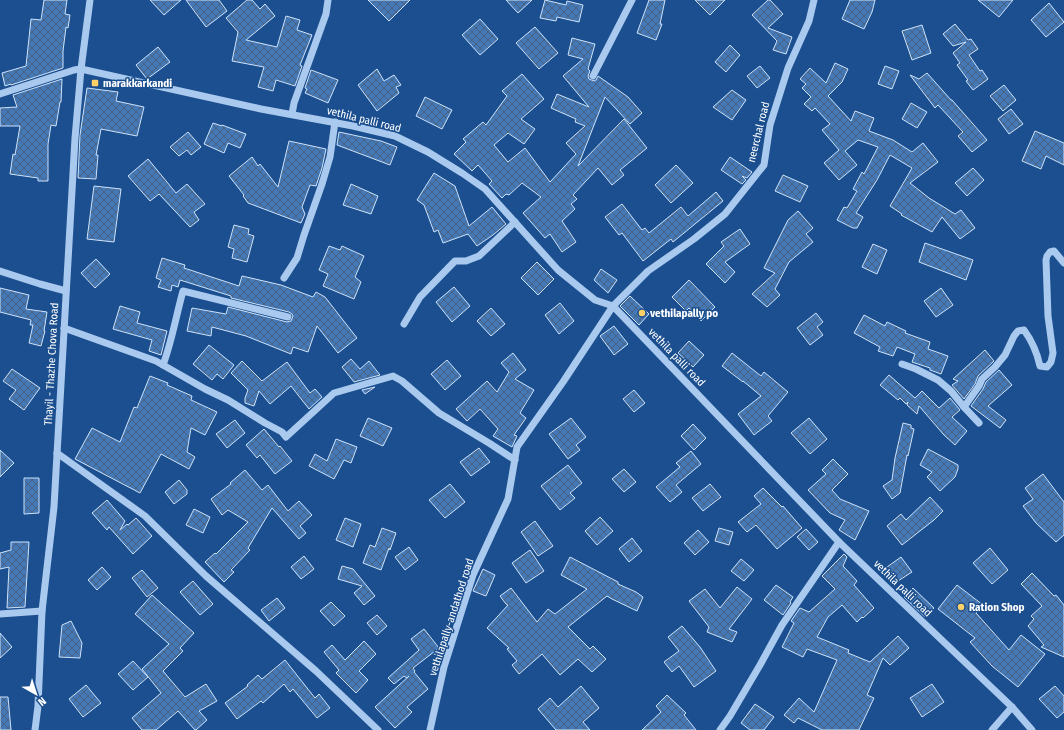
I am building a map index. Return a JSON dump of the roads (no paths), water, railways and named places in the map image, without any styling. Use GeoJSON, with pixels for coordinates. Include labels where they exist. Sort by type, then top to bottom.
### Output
{"type":"FeatureCollection","features":[{"type":"Feature","properties":{"kind":"street","name":"Thayil - Thazhe Chova Road"},"geometry":{"type":"LineString","coordinates":[[35,730],[38,706],[42,611],[54,507],[75,138],[81,69],[90,0]]}},
{"type":"Feature","properties":{"kind":"street"},"geometry":{"type":"LineString","coordinates":[[292,114],[294,103],[326,14],[328,0]]}},
{"type":"Feature","properties":{"kind":"street"},"geometry":{"type":"LineString","coordinates":[[593,76],[632,0]]}},
{"type":"Feature","properties":{"kind":"street","name":"neerchal road"},"geometry":{"type":"LineString","coordinates":[[613,306],[648,271],[694,240],[725,214],[764,165],[770,125],[788,68],[809,21],[814,0]]}},
{"type":"Feature","properties":{"kind":"street"},"geometry":{"type":"LineString","coordinates":[[0,94],[81,69]]}},
{"type":"Feature","properties":{"kind":"street","name":"vethila palli road"},"geometry":{"type":"LineString","coordinates":[[81,69],[261,109],[335,122],[395,136],[428,152],[462,173],[485,189],[558,270],[595,300],[613,306],[839,542],[1012,707],[1032,730]]}},
{"type":"Feature","properties":{"kind":"street"},"geometry":{"type":"LineString","coordinates":[[284,278],[297,258],[322,184],[330,157],[335,122]]}},
{"type":"Feature","properties":{"kind":"street"},"geometry":{"type":"LineString","coordinates":[[404,324],[420,297],[455,261],[466,261],[479,256],[515,222]]}},
{"type":"Feature","properties":{"kind":"street"},"geometry":{"type":"LineString","coordinates":[[964,407],[979,386],[982,379],[1005,356],[1014,336],[1018,331],[1024,330],[1029,336],[1036,350],[1040,366],[1047,367],[1051,362],[1053,353],[1048,316],[1046,260],[1050,252],[1054,251],[1064,264]]}},
{"type":"Feature","properties":{"kind":"street"},"geometry":{"type":"LineString","coordinates":[[0,271],[66,291]]}},
{"type":"Feature","properties":{"kind":"street"},"geometry":{"type":"LineString","coordinates":[[164,365],[183,291],[288,317]]}},
{"type":"Feature","properties":{"kind":"street","name":"vethilapally-andathod road"},"geometry":{"type":"LineString","coordinates":[[430,730],[444,667],[473,575],[508,499],[517,447],[563,382],[613,306]]}},
{"type":"Feature","properties":{"kind":"street"},"geometry":{"type":"LineString","coordinates":[[64,328],[156,361],[205,389],[228,400],[282,432],[286,437],[334,393],[392,376],[402,381],[439,413],[490,443],[515,460]]}},
{"type":"Feature","properties":{"kind":"street"},"geometry":{"type":"LineString","coordinates":[[902,364],[938,380],[951,391],[979,423]]}},
{"type":"Feature","properties":{"kind":"street"},"geometry":{"type":"LineString","coordinates":[[57,453],[146,516],[206,576],[316,671],[378,730]]}},
{"type":"Feature","properties":{"kind":"street"},"geometry":{"type":"LineString","coordinates":[[720,730],[730,716],[782,625],[839,542]]}},
{"type":"Feature","properties":{"kind":"street"},"geometry":{"type":"LineString","coordinates":[[0,614],[42,611]]}},
{"type":"Feature","properties":{"kind":"street"},"geometry":{"type":"LineString","coordinates":[[992,730],[1012,707]]}},
{"type":"Feature","properties":{"kind":"place","name":"marakkarkandi"},"geometry":{"type":"Point","coordinates":[95,83]}},
{"type":"Feature","properties":{"kind":"place","name":"vethilapally po"},"geometry":{"type":"Point","coordinates":[642,313]}},
{"type":"Feature","properties":{"kind":"place","name":"Ration Shop"},"geometry":{"type":"Point","coordinates":[961,607]}}]}
